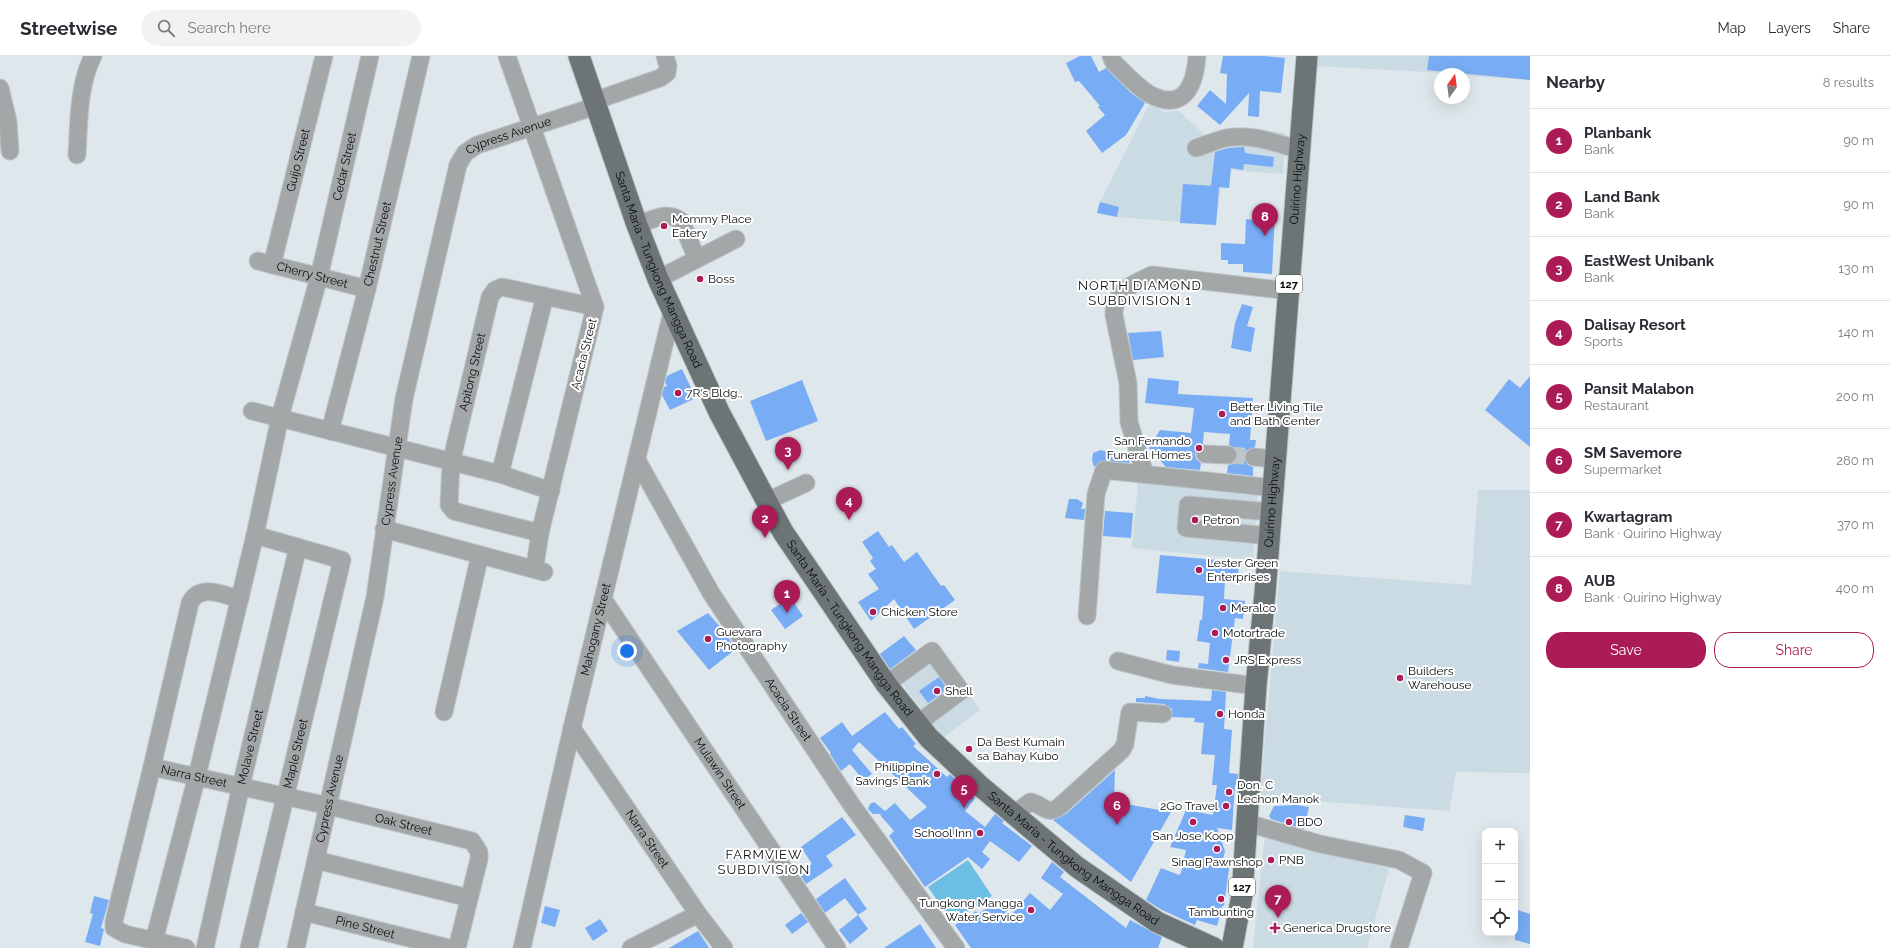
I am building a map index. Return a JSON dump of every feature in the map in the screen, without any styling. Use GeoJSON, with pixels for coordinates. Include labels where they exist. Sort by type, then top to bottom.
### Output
{"type":"FeatureCollection","features":[{"type":"Feature","properties":{"kind":"main road","name":"Santa Maria - Tungkong Mangga Road"},"geometry":{"type":"LineString","coordinates":[[579,56],[637,224],[658,279],[719,412],[765,502],[783,532],[886,684],[917,724],[979,785],[1077,867],[1157,922],[1214,948]]}},
{"type":"Feature","properties":{"kind":"main road","name":"Quirino Highway"},"geometry":{"type":"LineString","coordinates":[[1232,948],[1242,895],[1256,686],[1274,488],[1307,56]]}},
{"type":"Feature","properties":{"kind":"street"},"geometry":{"type":"LineString","coordinates":[[77,155],[82,87],[87,69],[93,56]]}},
{"type":"Feature","properties":{"kind":"street","name":"Guijo Street"},"geometry":{"type":"LineString","coordinates":[[265,263],[324,56]]}},
{"type":"Feature","properties":{"kind":"street","name":"Cedar Street"},"geometry":{"type":"LineString","coordinates":[[154,941],[197,776],[240,599],[280,418],[319,277],[370,56]]}},
{"type":"Feature","properties":{"kind":"street","name":"Chestnut Street"},"geometry":{"type":"LineString","coordinates":[[330,431],[367,289],[421,56]]}},
{"type":"Feature","properties":{"kind":"street","name":"Acacia Street"},"geometry":{"type":"LineString","coordinates":[[480,555],[539,569],[540,533],[596,307],[507,56]]}},
{"type":"Feature","properties":{"kind":"street","name":"Cypress Avenue"},"geometry":{"type":"LineString","coordinates":[[296,948],[375,597],[404,399],[458,165],[465,153],[477,145],[595,104],[660,78],[667,73],[668,66],[665,56]]}},
{"type":"Feature","properties":{"kind":"street"},"geometry":{"type":"LineString","coordinates":[[1111,56],[1114,63],[1150,95],[1164,100],[1178,99],[1190,89],[1195,75],[1197,56]]}},
{"type":"Feature","properties":{"kind":"street"},"geometry":{"type":"LineString","coordinates":[[0,88],[8,121],[10,151]]}},
{"type":"Feature","properties":{"kind":"street"},"geometry":{"type":"LineString","coordinates":[[1196,148],[1226,138],[1256,138],[1300,150]]}},
{"type":"Feature","properties":{"kind":"street"},"geometry":{"type":"LineString","coordinates":[[637,224],[667,215],[676,217],[682,221],[697,258]]}},
{"type":"Feature","properties":{"kind":"street"},"geometry":{"type":"LineString","coordinates":[[658,279],[736,239]]}},
{"type":"Feature","properties":{"kind":"street","name":"Cherry Street"},"geometry":{"type":"LineString","coordinates":[[265,263],[367,289]]}},
{"type":"Feature","properties":{"kind":"street"},"geometry":{"type":"LineString","coordinates":[[1145,474],[1129,422],[1128,383],[1114,315],[1115,304],[1119,294],[1132,284],[1152,274],[1289,291]]}},
{"type":"Feature","properties":{"kind":"street","name":"Apitong Street"},"geometry":{"type":"LineString","coordinates":[[540,533],[454,511],[449,505],[451,463],[490,296],[495,290],[502,287],[545,296]]}},
{"type":"Feature","properties":{"kind":"street"},"geometry":{"type":"LineString","coordinates":[[500,474],[545,296],[596,307]]}},
{"type":"Feature","properties":{"kind":"street","name":"Mahogany Street"},"geometry":{"type":"LineString","coordinates":[[522,948],[572,728],[672,312]]}},
{"type":"Feature","properties":{"kind":"street"},"geometry":{"type":"LineString","coordinates":[[252,411],[451,463],[500,474],[551,491]]}},
{"type":"Feature","properties":{"kind":"street"},"geometry":{"type":"LineString","coordinates":[[1205,454],[1228,455]]}},
{"type":"Feature","properties":{"kind":"street"},"geometry":{"type":"LineString","coordinates":[[1254,457],[1276,459]]}},
{"type":"Feature","properties":{"kind":"street","name":"Acacia Street"},"geometry":{"type":"LineString","coordinates":[[637,460],[711,593],[851,804],[956,948]]}},
{"type":"Feature","properties":{"kind":"street"},"geometry":{"type":"LineString","coordinates":[[1087,616],[1096,494],[1104,470],[1274,488]]}},
{"type":"Feature","properties":{"kind":"street"},"geometry":{"type":"LineString","coordinates":[[765,502],[806,483]]}},
{"type":"Feature","properties":{"kind":"street"},"geometry":{"type":"LineString","coordinates":[[1270,536],[1186,528],[1188,505],[1271,512]]}},
{"type":"Feature","properties":{"kind":"street"},"geometry":{"type":"LineString","coordinates":[[384,529],[480,555],[444,712]]}},
{"type":"Feature","properties":{"kind":"street"},"geometry":{"type":"LineString","coordinates":[[255,535],[298,547]]}},
{"type":"Feature","properties":{"kind":"street","name":"Maple Street"},"geometry":{"type":"LineString","coordinates":[[250,948],[342,560],[298,547]]}},
{"type":"Feature","properties":{"kind":"street","name":"Molave Street"},"geometry":{"type":"LineString","coordinates":[[204,948],[298,547]]}},
{"type":"Feature","properties":{"kind":"street"},"geometry":{"type":"LineString","coordinates":[[186,948],[119,932],[114,928],[114,921],[193,598],[197,593],[209,591],[240,599]]}},
{"type":"Feature","properties":{"kind":"street","name":"Mulawin Street"},"geometry":{"type":"LineString","coordinates":[[603,600],[837,948]]}},
{"type":"Feature","properties":{"kind":"street"},"geometry":{"type":"LineString","coordinates":[[886,684],[932,651],[961,691],[917,724]]}},
{"type":"Feature","properties":{"kind":"street"},"geometry":{"type":"LineString","coordinates":[[1118,661],[1172,675],[1256,686]]}},
{"type":"Feature","properties":{"kind":"street"},"geometry":{"type":"LineString","coordinates":[[1014,814],[1030,802],[1037,803],[1049,811],[1059,808],[1122,750],[1125,744],[1130,712],[1163,714]]}},
{"type":"Feature","properties":{"kind":"street","name":"Narra Street"},"geometry":{"type":"LineString","coordinates":[[572,728],[698,914],[724,948]]}},
{"type":"Feature","properties":{"kind":"street","name":"Narra Street"},"geometry":{"type":"LineString","coordinates":[[152,767],[329,806]]}},
{"type":"Feature","properties":{"kind":"street","name":"Oak Street"},"geometry":{"type":"LineString","coordinates":[[329,806],[466,838],[477,846],[479,852],[479,859],[469,898]]}},
{"type":"Feature","properties":{"kind":"street"},"geometry":{"type":"LineString","coordinates":[[1246,825],[1258,826],[1320,844],[1398,860],[1423,873],[1399,948]]}},
{"type":"Feature","properties":{"kind":"street"},"geometry":{"type":"LineString","coordinates":[[316,860],[469,898],[457,948]]}},
{"type":"Feature","properties":{"kind":"street","name":"Pine Street"},"geometry":{"type":"LineString","coordinates":[[304,912],[449,948]]}},
{"type":"Feature","properties":{"kind":"street"},"geometry":{"type":"LineString","coordinates":[[631,948],[698,914]]}},
{"type":"Feature","properties":{"kind":"shaded area"},"geometry":{"type":"Polygon","coordinates":[[[1317,56],[1530,56],[1530,80],[1470,76],[1470,68],[1434,68],[1434,72],[1317,66],[1317,56]]]}},
{"type":"Feature","properties":{"kind":"shaded area"},"geometry":{"type":"Polygon","coordinates":[[[1150,103],[1164,112],[1179,111],[1207,137],[1267,131],[1286,133],[1283,174],[1231,170],[1229,188],[1221,188],[1216,225],[1117,217],[1097,212],[1100,202],[1150,103]]]}},
{"type":"Feature","properties":{"kind":"shaded area","name":"Petron"},"geometry":{"type":"Polygon","coordinates":[[[1138,482],[1258,492],[1253,560],[1132,548],[1138,482]]]}},
{"type":"Feature","properties":{"kind":"shaded area","name":"Builders Warehouse"},"geometry":{"type":"Polygon","coordinates":[[[1478,490],[1530,490],[1530,773],[1456,772],[1449,811],[1260,797],[1280,571],[1471,585],[1478,490]]]}},
{"type":"Feature","properties":{"kind":"shaded area","name":"Shell"},"geometry":{"type":"Polygon","coordinates":[[[934,643],[980,710],[943,738],[894,672],[934,643]]]}},
{"type":"Feature","properties":{"kind":"shaded area"},"geometry":{"type":"Polygon","coordinates":[[[1265,833],[1389,869],[1367,948],[1253,948],[1265,833]]]}},
{"type":"Feature","properties":{"kind":"shaded area"},"geometry":{"type":"Polygon","coordinates":[[[968,860],[992,896],[952,922],[928,887],[968,860]]]}},
{"type":"Feature","properties":{"kind":"building"},"geometry":{"type":"Polygon","coordinates":[[[1080,56],[1091,56],[1099,72],[1106,68],[1130,92],[1145,103],[1126,135],[1102,153],[1086,131],[1105,115],[1098,107],[1100,106],[1079,81],[1075,82],[1066,63],[1080,56]]]}},
{"type":"Feature","properties":{"kind":"building"},"geometry":{"type":"Polygon","coordinates":[[[1223,56],[1264,56],[1285,58],[1281,93],[1260,91],[1259,117],[1248,116],[1249,93],[1220,125],[1197,106],[1210,90],[1226,104],[1227,74],[1220,73],[1223,56]]]}},
{"type":"Feature","properties":{"kind":"building"},"geometry":{"type":"Polygon","coordinates":[[[1429,56],[1530,56],[1530,80],[1470,74],[1470,68],[1434,68],[1434,71],[1427,70],[1429,56]]]}},
{"type":"Feature","properties":{"kind":"building"},"geometry":{"type":"Polygon","coordinates":[[[1244,147],[1245,153],[1274,157],[1273,167],[1244,164],[1243,170],[1231,168],[1229,188],[1219,187],[1216,225],[1180,223],[1183,184],[1211,186],[1215,152],[1228,148],[1244,147]]]}},
{"type":"Feature","properties":{"kind":"building"},"geometry":{"type":"Polygon","coordinates":[[[1100,202],[1119,207],[1117,217],[1097,213],[1100,202]]]}},
{"type":"Feature","properties":{"kind":"building"},"geometry":{"type":"Polygon","coordinates":[[[1253,210],[1275,212],[1272,274],[1243,272],[1243,264],[1228,264],[1228,260],[1221,260],[1221,243],[1245,244],[1246,219],[1253,220],[1253,210]]]}},
{"type":"Feature","properties":{"kind":"building"},"geometry":{"type":"Polygon","coordinates":[[[1242,304],[1253,307],[1247,326],[1255,328],[1251,352],[1231,348],[1235,323],[1242,304]]]}},
{"type":"Feature","properties":{"kind":"building"},"geometry":{"type":"Polygon","coordinates":[[[1161,331],[1164,357],[1133,360],[1128,333],[1161,331]]]}},
{"type":"Feature","properties":{"kind":"building","name":"7R's Bldg.,"},"geometry":{"type":"Polygon","coordinates":[[[682,369],[696,398],[670,410],[662,395],[664,387],[667,386],[665,382],[667,376],[682,369]]]}},
{"type":"Feature","properties":{"kind":"building"},"geometry":{"type":"Polygon","coordinates":[[[1530,376],[1530,447],[1485,410],[1509,379],[1520,388],[1530,376]]]}},
{"type":"Feature","properties":{"kind":"building"},"geometry":{"type":"Polygon","coordinates":[[[1148,378],[1179,381],[1178,394],[1253,398],[1250,440],[1256,440],[1255,447],[1246,451],[1244,456],[1248,465],[1253,467],[1253,476],[1227,473],[1228,465],[1233,464],[1238,456],[1237,450],[1229,445],[1230,434],[1204,432],[1203,444],[1197,448],[1195,453],[1196,459],[1201,463],[1200,470],[1166,467],[1149,448],[1160,430],[1191,433],[1194,408],[1145,403],[1148,378]]]}},
{"type":"Feature","properties":{"kind":"building"},"geometry":{"type":"Polygon","coordinates":[[[802,380],[818,421],[766,441],[750,401],[802,380]]]}},
{"type":"Feature","properties":{"kind":"building"},"geometry":{"type":"Polygon","coordinates":[[[1101,450],[1119,456],[1121,454],[1130,460],[1129,463],[1101,461],[1094,467],[1092,460],[1093,453],[1101,450]]]}},
{"type":"Feature","properties":{"kind":"building"},"geometry":{"type":"Polygon","coordinates":[[[1069,499],[1077,499],[1083,503],[1081,509],[1085,509],[1084,520],[1065,518],[1069,499]]]}},
{"type":"Feature","properties":{"kind":"building"},"geometry":{"type":"Polygon","coordinates":[[[1105,511],[1133,513],[1131,538],[1103,536],[1105,511]]]}},
{"type":"Feature","properties":{"kind":"building"},"geometry":{"type":"Polygon","coordinates":[[[878,531],[889,547],[892,545],[904,562],[917,552],[941,586],[944,585],[955,600],[914,629],[894,599],[871,621],[858,602],[879,589],[868,574],[876,569],[870,561],[873,558],[862,542],[878,531]]]}},
{"type":"Feature","properties":{"kind":"building"},"geometry":{"type":"Polygon","coordinates":[[[1160,555],[1239,562],[1238,580],[1225,579],[1224,599],[1245,601],[1243,619],[1235,618],[1228,672],[1198,668],[1199,663],[1208,664],[1210,643],[1197,641],[1200,620],[1202,620],[1204,596],[1156,593],[1160,555]]]}},
{"type":"Feature","properties":{"kind":"building"},"geometry":{"type":"Polygon","coordinates":[[[790,597],[803,616],[785,629],[771,610],[790,597]]]}},
{"type":"Feature","properties":{"kind":"building","name":"Guevara Photography"},"geometry":{"type":"Polygon","coordinates":[[[708,613],[723,630],[736,649],[709,670],[677,631],[708,613]]]}},
{"type":"Feature","properties":{"kind":"building"},"geometry":{"type":"Polygon","coordinates":[[[904,636],[916,650],[890,669],[880,654],[904,636]]]}},
{"type":"Feature","properties":{"kind":"building"},"geometry":{"type":"Polygon","coordinates":[[[1167,650],[1180,651],[1179,662],[1166,660],[1167,650]]]}},
{"type":"Feature","properties":{"kind":"building"},"geometry":{"type":"Polygon","coordinates":[[[939,677],[947,689],[928,703],[919,691],[939,677]]]}},
{"type":"Feature","properties":{"kind":"building"},"geometry":{"type":"Polygon","coordinates":[[[1212,690],[1226,692],[1224,729],[1232,730],[1229,773],[1238,774],[1237,785],[1235,785],[1232,830],[1217,828],[1225,851],[1223,859],[1230,861],[1224,906],[1222,906],[1217,926],[1197,920],[1195,925],[1162,910],[1146,900],[1161,868],[1179,875],[1181,873],[1186,850],[1170,847],[1186,810],[1213,815],[1217,785],[1212,785],[1215,755],[1201,754],[1204,723],[1194,722],[1195,718],[1172,717],[1172,709],[1164,704],[1136,702],[1136,698],[1145,698],[1145,696],[1160,699],[1211,701],[1212,690]]]}},
{"type":"Feature","properties":{"kind":"building"},"geometry":{"type":"Polygon","coordinates":[[[885,712],[899,729],[902,727],[916,744],[913,746],[947,777],[950,774],[959,783],[958,784],[975,798],[965,811],[985,827],[995,814],[1004,821],[1002,823],[1032,846],[1019,862],[990,841],[982,852],[990,859],[982,869],[968,857],[925,887],[889,836],[894,831],[880,815],[882,814],[873,814],[868,809],[870,804],[874,802],[885,811],[895,803],[910,820],[927,807],[859,742],[852,750],[872,774],[863,780],[850,764],[841,771],[830,754],[831,753],[820,738],[842,722],[852,736],[885,712]]]}},
{"type":"Feature","properties":{"kind":"building"},"geometry":{"type":"Polygon","coordinates":[[[1115,770],[1114,802],[1171,812],[1131,882],[1053,820],[1066,814],[1115,770]]]}},
{"type":"Feature","properties":{"kind":"building","name":"BDO"},"geometry":{"type":"Polygon","coordinates":[[[1297,805],[1309,807],[1304,829],[1271,819],[1269,816],[1274,806],[1297,805]]]}},
{"type":"Feature","properties":{"kind":"building"},"geometry":{"type":"Polygon","coordinates":[[[1405,815],[1425,818],[1423,831],[1403,827],[1405,815]]]}},
{"type":"Feature","properties":{"kind":"building"},"geometry":{"type":"Polygon","coordinates":[[[842,817],[856,835],[826,856],[833,866],[806,884],[799,873],[812,864],[801,847],[842,817]]]}},
{"type":"Feature","properties":{"kind":"building"},"geometry":{"type":"Polygon","coordinates":[[[1052,862],[1064,872],[1060,877],[1126,928],[1130,920],[1162,937],[1158,948],[971,948],[955,925],[976,911],[978,914],[1000,899],[1011,915],[1030,893],[1050,910],[1063,894],[1041,878],[1052,862]]]}},
{"type":"Feature","properties":{"kind":"building"},"geometry":{"type":"Polygon","coordinates":[[[845,878],[867,909],[858,915],[845,898],[825,913],[816,899],[845,878]]]}},
{"type":"Feature","properties":{"kind":"building"},"geometry":{"type":"Polygon","coordinates":[[[94,896],[109,900],[101,928],[104,929],[100,946],[85,942],[93,914],[90,913],[94,896]]]}},
{"type":"Feature","properties":{"kind":"building"},"geometry":{"type":"Polygon","coordinates":[[[545,906],[560,910],[555,927],[541,923],[545,906]]]}},
{"type":"Feature","properties":{"kind":"building"},"geometry":{"type":"Polygon","coordinates":[[[1518,910],[1530,914],[1530,944],[1515,940],[1515,936],[1518,936],[1518,910]]]}},
{"type":"Feature","properties":{"kind":"building"},"geometry":{"type":"Polygon","coordinates":[[[801,913],[808,922],[792,934],[785,925],[801,913]]]}},
{"type":"Feature","properties":{"kind":"building"},"geometry":{"type":"Polygon","coordinates":[[[858,915],[868,929],[850,944],[839,930],[858,915]]]}},
{"type":"Feature","properties":{"kind":"building"},"geometry":{"type":"Polygon","coordinates":[[[600,919],[608,931],[593,941],[585,928],[600,919]]]}},
{"type":"Feature","properties":{"kind":"building"},"geometry":{"type":"Polygon","coordinates":[[[920,924],[936,948],[884,948],[920,924]]]}},
{"type":"Feature","properties":{"kind":"building"},"geometry":{"type":"Polygon","coordinates":[[[698,931],[709,948],[669,948],[698,931]]]}},
{"type":"Feature","properties":{"kind":"tunnel"},"geometry":{"type":"LineString","coordinates":[[1228,455],[1254,457]]}},
{"type":"Feature","properties":{"kind":"place","name":"Mommy Place Eatery"},"geometry":{"type":"Point","coordinates":[664,226]}},
{"type":"Feature","properties":{"kind":"place","name":"AUB"},"geometry":{"type":"Point","coordinates":[1265,236]}},
{"type":"Feature","properties":{"kind":"place","name":"Boss"},"geometry":{"type":"Point","coordinates":[700,279]}},
{"type":"Feature","properties":{"kind":"place","name":"7R's Bldg.,"},"geometry":{"type":"Point","coordinates":[678,393]}},
{"type":"Feature","properties":{"kind":"place","name":"Better Living Tile and Bath Center"},"geometry":{"type":"Point","coordinates":[1222,414]}},
{"type":"Feature","properties":{"kind":"place","name":"San Fernando Funeral Homes"},"geometry":{"type":"Point","coordinates":[1199,448]}},
{"type":"Feature","properties":{"kind":"place","name":"EastWest Unibank"},"geometry":{"type":"Point","coordinates":[788,470]}},
{"type":"Feature","properties":{"kind":"place","name":"Dalisay Resort"},"geometry":{"type":"Point","coordinates":[849,520]}},
{"type":"Feature","properties":{"kind":"place","name":"Petron"},"geometry":{"type":"Point","coordinates":[1195,520]}},
{"type":"Feature","properties":{"kind":"place","name":"Land Bank"},"geometry":{"type":"Point","coordinates":[765,538]}},
{"type":"Feature","properties":{"kind":"place","name":"Lester Green Enterprises"},"geometry":{"type":"Point","coordinates":[1199,570]}},
{"type":"Feature","properties":{"kind":"place","name":"Meralco"},"geometry":{"type":"Point","coordinates":[1223,608]}},
{"type":"Feature","properties":{"kind":"place","name":"Chicken Store"},"geometry":{"type":"Point","coordinates":[873,612]}},
{"type":"Feature","properties":{"kind":"place","name":"Planbank"},"geometry":{"type":"Point","coordinates":[787,613]}},
{"type":"Feature","properties":{"kind":"place","name":"Motortrade"},"geometry":{"type":"Point","coordinates":[1215,633]}},
{"type":"Feature","properties":{"kind":"place","name":"Guevara Photography"},"geometry":{"type":"Point","coordinates":[708,639]}},
{"type":"Feature","properties":{"kind":"place","name":"JRS Express"},"geometry":{"type":"Point","coordinates":[1226,660]}},
{"type":"Feature","properties":{"kind":"place","name":"Builders Warehouse"},"geometry":{"type":"Point","coordinates":[1400,678]}},
{"type":"Feature","properties":{"kind":"place","name":"Shell"},"geometry":{"type":"Point","coordinates":[937,691]}},
{"type":"Feature","properties":{"kind":"place","name":"Honda"},"geometry":{"type":"Point","coordinates":[1220,714]}},
{"type":"Feature","properties":{"kind":"place","name":"Da Best Kumain sa Bahay Kubo"},"geometry":{"type":"Point","coordinates":[969,749]}},
{"type":"Feature","properties":{"kind":"place","name":"Philippine Savings Bank"},"geometry":{"type":"Point","coordinates":[937,774]}},
{"type":"Feature","properties":{"kind":"place","name":"Don. C Lechon Manok"},"geometry":{"type":"Point","coordinates":[1229,792]}},
{"type":"Feature","properties":{"kind":"place","name":"2Go Travel"},"geometry":{"type":"Point","coordinates":[1226,806]}},
{"type":"Feature","properties":{"kind":"place","name":"Pansit Malabon"},"geometry":{"type":"Point","coordinates":[964,808]}},
{"type":"Feature","properties":{"kind":"place","name":"San Jose Koop"},"geometry":{"type":"Point","coordinates":[1193,822]}},
{"type":"Feature","properties":{"kind":"place","name":"BDO"},"geometry":{"type":"Point","coordinates":[1289,822]}},
{"type":"Feature","properties":{"kind":"place","name":"SM Savemore"},"geometry":{"type":"Point","coordinates":[1117,825]}},
{"type":"Feature","properties":{"kind":"place","name":"School Inn"},"geometry":{"type":"Point","coordinates":[980,833]}},
{"type":"Feature","properties":{"kind":"place","name":"Sinag Pawnshop"},"geometry":{"type":"Point","coordinates":[1217,849]}},
{"type":"Feature","properties":{"kind":"place","name":"PNB"},"geometry":{"type":"Point","coordinates":[1271,860]}},
{"type":"Feature","properties":{"kind":"place","name":"Tambunting"},"geometry":{"type":"Point","coordinates":[1221,899]}},
{"type":"Feature","properties":{"kind":"place","name":"Tungkong Mangga Water Service"},"geometry":{"type":"Point","coordinates":[1031,910]}},
{"type":"Feature","properties":{"kind":"place","name":"Kwartagram"},"geometry":{"type":"Point","coordinates":[1278,918]}},
{"type":"Feature","properties":{"kind":"place","name":"Generica Drugstore"},"geometry":{"type":"Point","coordinates":[1275,928]}},
{"type":"Feature","properties":{"kind":"district","name":"NORTH DIAMOND SUBDIVISION 1"},"geometry":{"type":"Point","coordinates":[1140,292]}},
{"type":"Feature","properties":{"kind":"district","name":"FARMVIEW SUBDIVISION"},"geometry":{"type":"Point","coordinates":[764,862]}}]}
